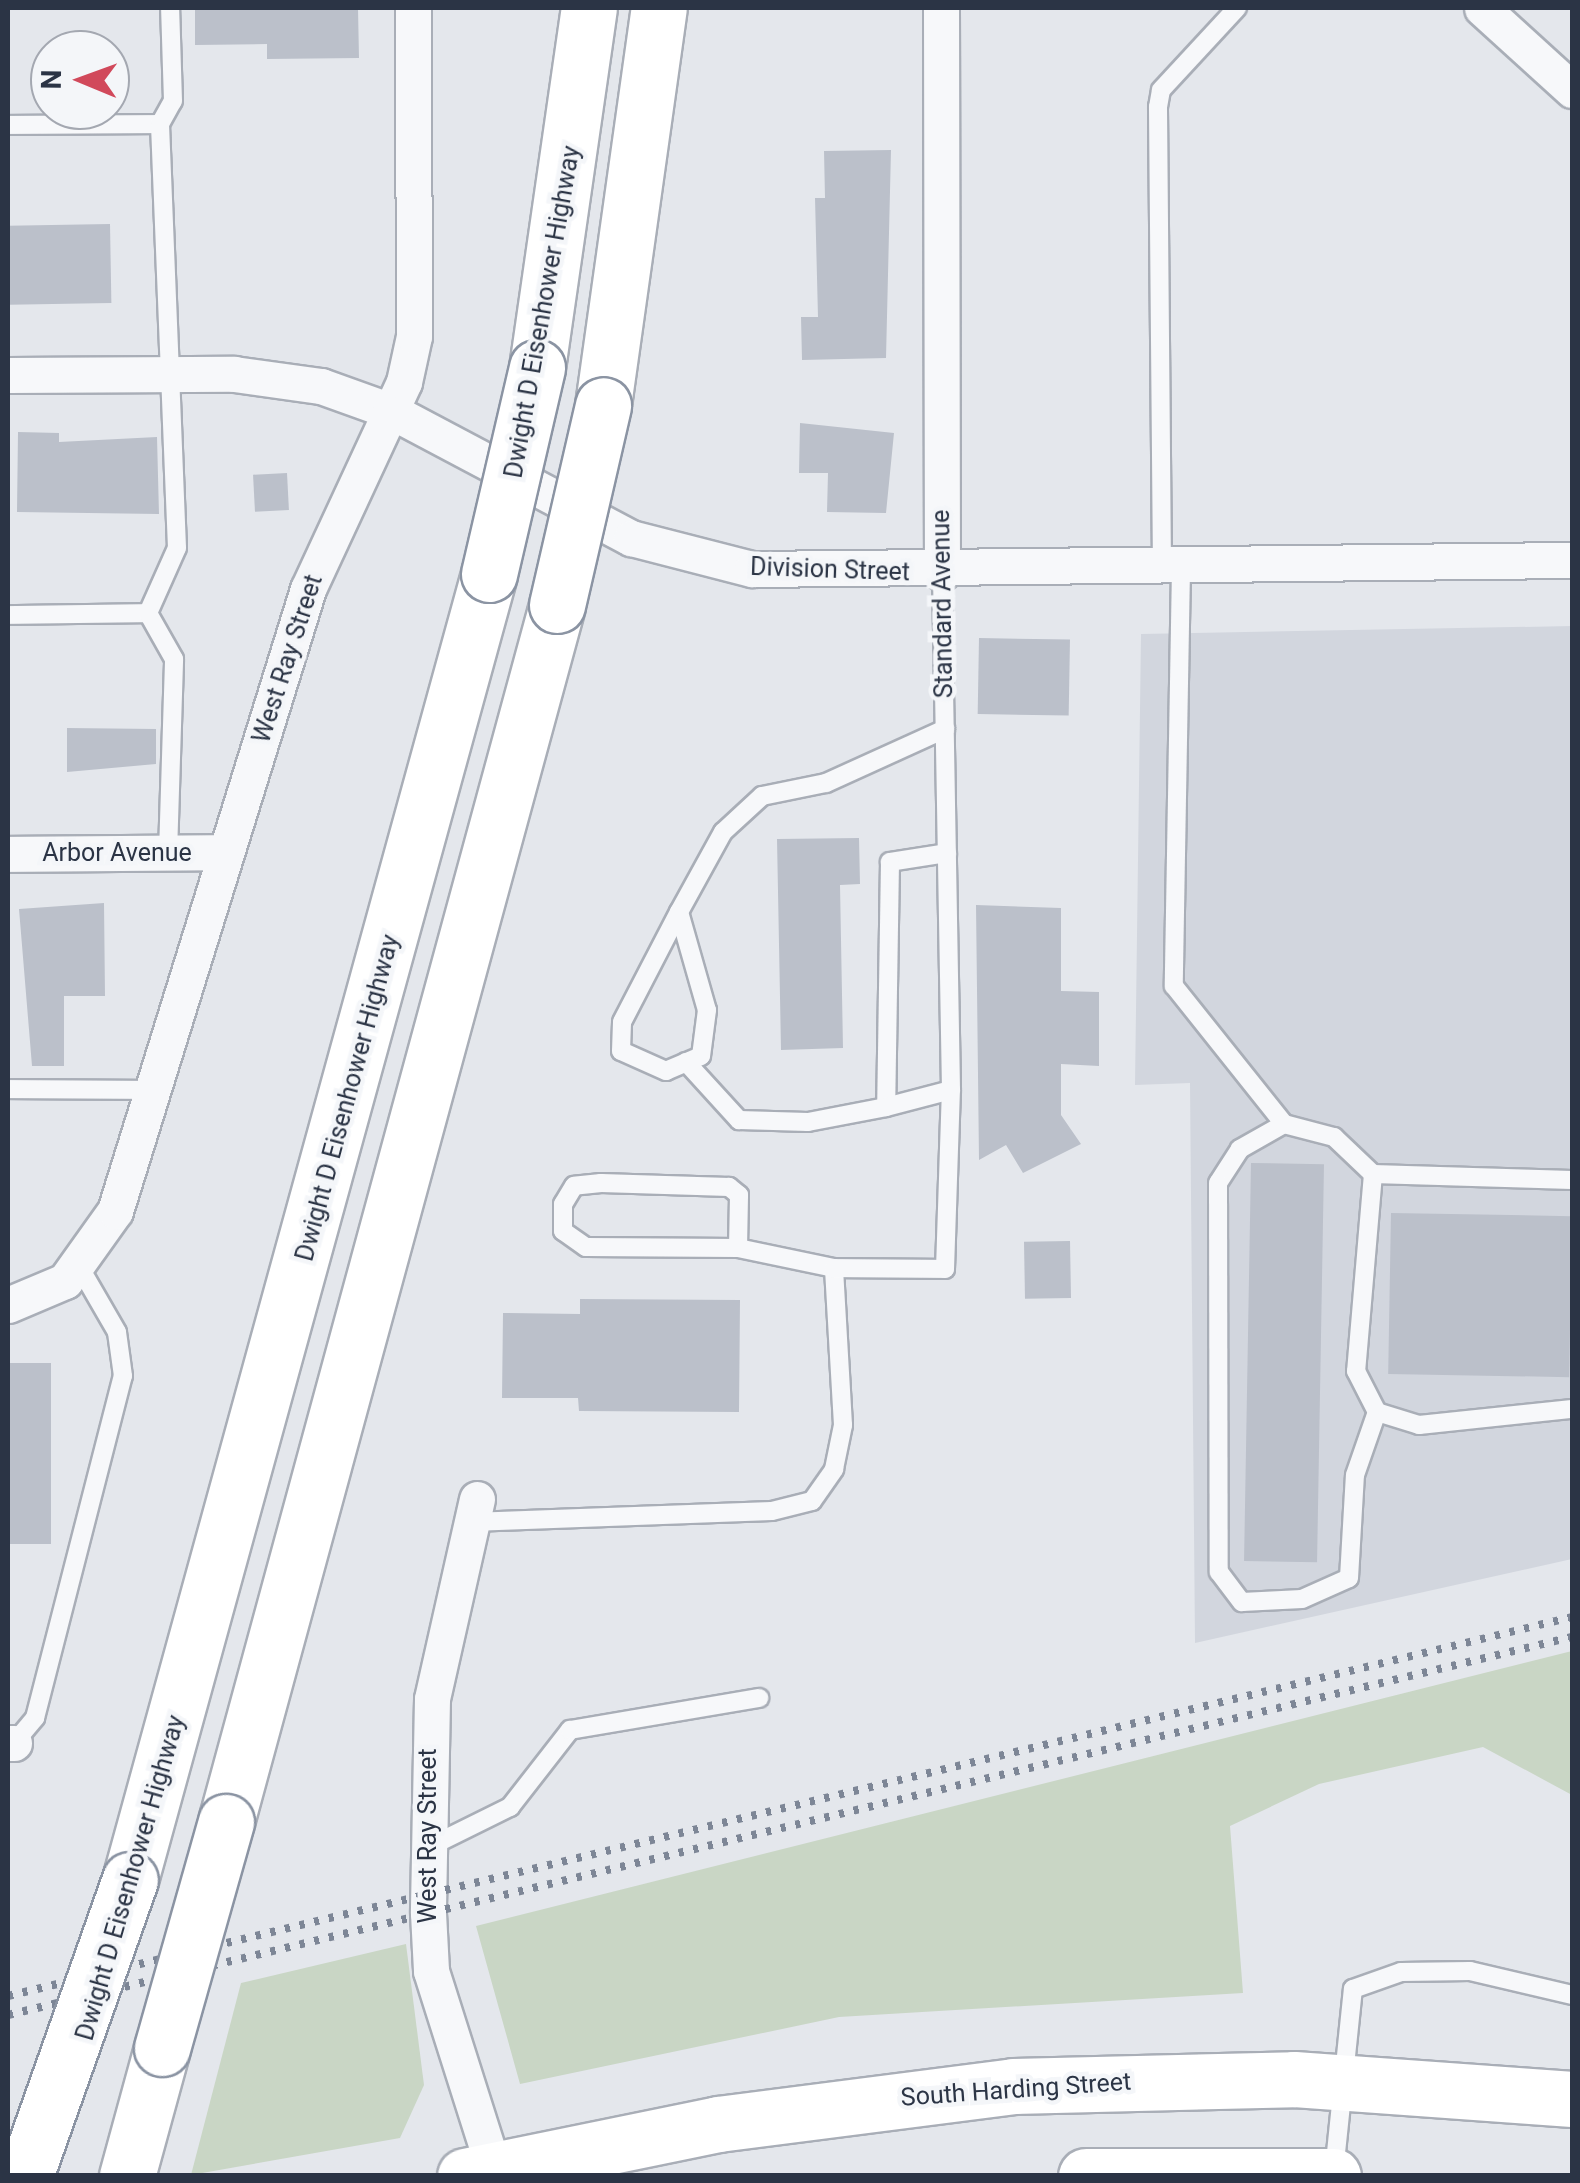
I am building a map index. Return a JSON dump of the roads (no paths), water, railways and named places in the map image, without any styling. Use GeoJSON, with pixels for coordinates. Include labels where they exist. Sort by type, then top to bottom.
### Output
{"type":"FeatureCollection","features":[{"type":"Feature","properties":{"kind":"main road","name":"Dwight D Eisenhower Highway"},"geometry":{"type":"LineString","coordinates":[[48,2176],[489,574],[537,368],[589,8]]}},
{"type":"Feature","properties":{"kind":"main road"},"geometry":{"type":"LineString","coordinates":[[130,2167],[557,605],[603,405],[660,8]]}},
{"type":"Feature","properties":{"kind":"main road"},"geometry":{"type":"LineString","coordinates":[[24,2176],[137,1859]]}},
{"type":"Feature","properties":{"kind":"main road","name":"South Harding Street"},"geometry":{"type":"LineString","coordinates":[[488,2174],[939,2093],[1106,2081],[1339,2081],[1572,2099]]}},
{"type":"Feature","properties":{"kind":"main road"},"geometry":{"type":"LineString","coordinates":[[1086,2176],[1333,2176]]}},
{"type":"Feature","properties":{"kind":"street","name":"West Ray Street"},"geometry":{"type":"LineString","coordinates":[[67,1277],[115,1211],[308,590],[392,411],[414,336],[413,8]]}},
{"type":"Feature","properties":{"kind":"street","name":"Standard Avenue"},"geometry":{"type":"LineString","coordinates":[[941,8],[942,572]]}},
{"type":"Feature","properties":{"kind":"street"},"geometry":{"type":"LineString","coordinates":[[1482,8],[1572,90]]}},
{"type":"Feature","properties":{"kind":"street","name":"Division Street"},"geometry":{"type":"LineString","coordinates":[[8,375],[164,374],[291,380],[392,411],[666,551],[772,571],[942,572],[1572,560]]}},
{"type":"Feature","properties":{"kind":"street","name":"Arbor Avenue"},"geometry":{"type":"LineString","coordinates":[[8,854],[226,852]]}},
{"type":"Feature","properties":{"kind":"street"},"geometry":{"type":"LineString","coordinates":[[8,1305],[67,1277]]}},
{"type":"Feature","properties":{"kind":"street","name":"West Ray Street"},"geometry":{"type":"LineString","coordinates":[[474,1511],[432,1699],[427,1848],[431,1971],[488,2174]]}},
{"type":"Feature","properties":{"kind":"lane"},"geometry":{"type":"LineString","coordinates":[[148,612],[177,548],[164,374],[160,124],[173,101],[170,8]]}},
{"type":"Feature","properties":{"kind":"lane"},"geometry":{"type":"LineString","coordinates":[[1237,8],[1161,90],[1158,167],[1172,568],[1174,986],[1284,1124],[1334,1138],[1373,1174],[1572,1180]]}},
{"type":"Feature","properties":{"kind":"lane"},"geometry":{"type":"LineString","coordinates":[[8,125],[160,124]]}},
{"type":"Feature","properties":{"kind":"lane","name":"Standard Avenue"},"geometry":{"type":"LineString","coordinates":[[834,1268],[944,1269],[951,1090],[942,572]]}},
{"type":"Feature","properties":{"kind":"lane"},"geometry":{"type":"LineString","coordinates":[[8,615],[148,612]]}},
{"type":"Feature","properties":{"kind":"lane"},"geometry":{"type":"LineString","coordinates":[[148,612],[174,658],[168,852]]}},
{"type":"Feature","properties":{"kind":"lane"},"geometry":{"type":"LineString","coordinates":[[680,912],[707,1010],[701,1056],[666,1071],[620,1051],[622,1022],[722,832],[762,796],[826,783],[945,729]]}},
{"type":"Feature","properties":{"kind":"lane"},"geometry":{"type":"LineString","coordinates":[[886,1107],[890,862],[947,853]]}},
{"type":"Feature","properties":{"kind":"lane"},"geometry":{"type":"LineString","coordinates":[[686,1062],[740,1120],[808,1122],[951,1090]]}},
{"type":"Feature","properties":{"kind":"lane"},"geometry":{"type":"LineString","coordinates":[[8,1089],[152,1090]]}},
{"type":"Feature","properties":{"kind":"lane"},"geometry":{"type":"LineString","coordinates":[[1284,1124],[1240,1149],[1218,1182],[1219,1572],[1242,1602],[1302,1599],[1349,1578],[1355,1475],[1377,1412]]}},
{"type":"Feature","properties":{"kind":"lane"},"geometry":{"type":"LineString","coordinates":[[1373,1174],[1356,1371],[1377,1412],[1419,1425],[1572,1409]]}},
{"type":"Feature","properties":{"kind":"lane"},"geometry":{"type":"LineString","coordinates":[[474,1511],[772,1511],[812,1501],[834,1469],[842,1425],[834,1268],[738,1248],[586,1246],[564,1231],[563,1204],[574,1186],[602,1183],[728,1187],[739,1194],[738,1248]]}},
{"type":"Feature","properties":{"kind":"lane"},"geometry":{"type":"LineString","coordinates":[[11,1743],[34,1718],[123,1376],[117,1332],[67,1277]]}},
{"type":"Feature","properties":{"kind":"lane"},"geometry":{"type":"LineString","coordinates":[[427,1848],[510,1807],[570,1730],[759,1698]]}},
{"type":"Feature","properties":{"kind":"lane"},"geometry":{"type":"LineString","coordinates":[[1333,2176],[1339,2081],[1353,1989],[1401,1972],[1470,1971],[1572,1995]]}},
{"type":"Feature","properties":{"kind":"railway"},"geometry":{"type":"LineString","coordinates":[[8,1996],[1572,1617]]}},
{"type":"Feature","properties":{"kind":"railway"},"geometry":{"type":"LineString","coordinates":[[8,2015],[1572,1637]]}}]}
